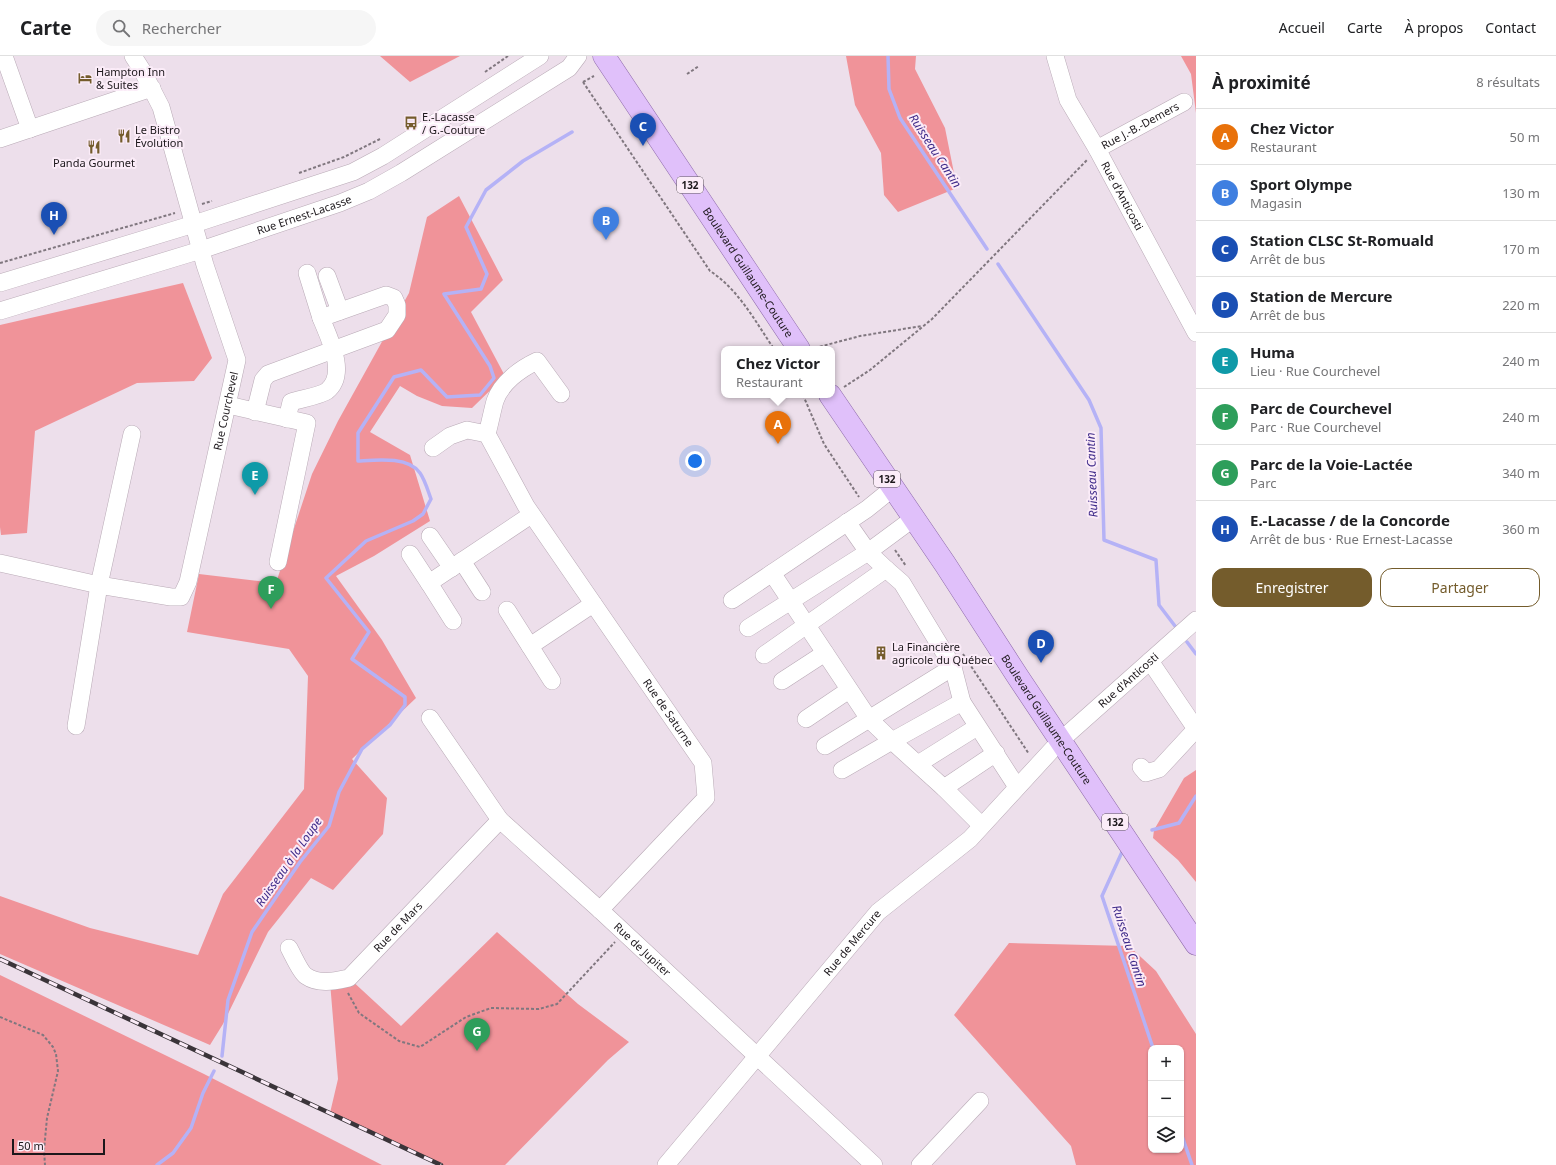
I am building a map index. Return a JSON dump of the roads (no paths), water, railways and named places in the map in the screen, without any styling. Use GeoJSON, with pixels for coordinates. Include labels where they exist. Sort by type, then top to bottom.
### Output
{"type":"FeatureCollection","features":[{"type":"Feature","properties":{"kind":"main road","name":"Boulevard Guillaume-Couture"},"geometry":{"type":"LineString","coordinates":[[604,56],[797,346]]}},
{"type":"Feature","properties":{"kind":"main road","name":"Boulevard Guillaume-Couture"},"geometry":{"type":"LineString","coordinates":[[835,395],[894,488],[1060,741],[1196,944]]}},
{"type":"Feature","properties":{"kind":"street"},"geometry":{"type":"LineString","coordinates":[[4,56],[30,129]]}},
{"type":"Feature","properties":{"kind":"street","name":"Rue Courchevel"},"geometry":{"type":"LineString","coordinates":[[0,563],[99,585],[171,597],[181,597],[188,582],[237,360],[205,265],[161,107],[152,88],[133,56]]}},
{"type":"Feature","properties":{"kind":"street"},"geometry":{"type":"LineString","coordinates":[[0,283],[192,216],[353,172],[372,163],[540,56]]}},
{"type":"Feature","properties":{"kind":"street","name":"Rue Ernest-Lacasse"},"geometry":{"type":"LineString","coordinates":[[0,311],[201,250],[340,203],[369,191],[569,68],[578,56]]}},
{"type":"Feature","properties":{"kind":"street","name":"Rue d'Anticosti"},"geometry":{"type":"LineString","coordinates":[[1055,56],[1068,100],[1097,149],[1196,334]]}},
{"type":"Feature","properties":{"kind":"street"},"geometry":{"type":"LineString","coordinates":[[0,139],[152,88]]}},
{"type":"Feature","properties":{"kind":"street","name":"Rue J.-B.-Demers"},"geometry":{"type":"LineString","coordinates":[[1097,149],[1184,102]]}},
{"type":"Feature","properties":{"kind":"street"},"geometry":{"type":"LineString","coordinates":[[287,418],[291,402],[326,392],[332,386],[336,376],[337,368],[333,350],[307,273]]}},
{"type":"Feature","properties":{"kind":"street"},"geometry":{"type":"LineString","coordinates":[[328,276],[340,311]]}},
{"type":"Feature","properties":{"kind":"street"},"geometry":{"type":"LineString","coordinates":[[255,412],[263,380],[268,374],[386,330],[397,315],[397,305],[394,298],[386,295],[322,318]]}},
{"type":"Feature","properties":{"kind":"street"},"geometry":{"type":"LineString","coordinates":[[433,448],[450,436],[467,430],[487,434],[496,399],[506,382],[527,366],[537,361],[560,394]]}},
{"type":"Feature","properties":{"kind":"street"},"geometry":{"type":"LineString","coordinates":[[228,405],[307,423],[278,562]]}},
{"type":"Feature","properties":{"kind":"street"},"geometry":{"type":"LineString","coordinates":[[76,726],[99,585],[132,434]]}},
{"type":"Feature","properties":{"kind":"street","name":"Rue de Saturne"},"geometry":{"type":"LineString","coordinates":[[487,434],[528,511],[703,763],[706,798],[600,910]]}},
{"type":"Feature","properties":{"kind":"street"},"geometry":{"type":"LineString","coordinates":[[732,600],[847,522],[894,488]]}},
{"type":"Feature","properties":{"kind":"street"},"geometry":{"type":"LineString","coordinates":[[429,583],[528,511]]}},
{"type":"Feature","properties":{"kind":"street"},"geometry":{"type":"LineString","coordinates":[[748,628],[868,552],[914,518]]}},
{"type":"Feature","properties":{"kind":"street"},"geometry":{"type":"LineString","coordinates":[[847,522],[868,552],[902,583],[953,667],[962,702],[1017,787]]}},
{"type":"Feature","properties":{"kind":"street"},"geometry":{"type":"LineString","coordinates":[[430,536],[482,592]]}},
{"type":"Feature","properties":{"kind":"street"},"geometry":{"type":"LineString","coordinates":[[410,554],[454,621]]}},
{"type":"Feature","properties":{"kind":"street"},"geometry":{"type":"LineString","coordinates":[[764,655],[886,569]]}},
{"type":"Feature","properties":{"kind":"street"},"geometry":{"type":"LineString","coordinates":[[772,573],[869,719],[944,788],[981,825]]}},
{"type":"Feature","properties":{"kind":"street"},"geometry":{"type":"LineString","coordinates":[[530,646],[593,604]]}},
{"type":"Feature","properties":{"kind":"street"},"geometry":{"type":"LineString","coordinates":[[507,610],[552,681]]}},
{"type":"Feature","properties":{"kind":"street","name":"Rue d'Anticosti"},"geometry":{"type":"LineString","coordinates":[[1060,741],[1196,620]]}},
{"type":"Feature","properties":{"kind":"street"},"geometry":{"type":"LineString","coordinates":[[782,681],[825,653]]}},
{"type":"Feature","properties":{"kind":"street"},"geometry":{"type":"LineString","coordinates":[[1141,767],[1146,773],[1159,769],[1196,729],[1150,661]]}},
{"type":"Feature","properties":{"kind":"street"},"geometry":{"type":"LineString","coordinates":[[825,746],[953,667]]}},
{"type":"Feature","properties":{"kind":"street"},"geometry":{"type":"LineString","coordinates":[[806,719],[849,690]]}},
{"type":"Feature","properties":{"kind":"street"},"geometry":{"type":"LineString","coordinates":[[842,770],[962,702]]}},
{"type":"Feature","properties":{"kind":"street","name":"Rue de Jupiter"},"geometry":{"type":"LineString","coordinates":[[430,718],[500,820],[624,932],[874,1165]]}},
{"type":"Feature","properties":{"kind":"street"},"geometry":{"type":"LineString","coordinates":[[918,764],[977,726]]}},
{"type":"Feature","properties":{"kind":"street","name":"Rue de Mercure"},"geometry":{"type":"LineString","coordinates":[[666,1165],[878,912],[970,839],[981,825],[1060,741]]}},
{"type":"Feature","properties":{"kind":"street"},"geometry":{"type":"LineString","coordinates":[[944,788],[996,753]]}},
{"type":"Feature","properties":{"kind":"street","name":"Rue de Mars"},"geometry":{"type":"LineString","coordinates":[[289,948],[305,975],[322,982],[349,978],[500,820]]}},
{"type":"Feature","properties":{"kind":"street"},"geometry":{"type":"LineString","coordinates":[[920,1165],[980,1101]]}},
{"type":"Feature","properties":{"kind":"waterway","name":"Ruisseau Cantin"},"geometry":{"type":"LineString","coordinates":[[888,56],[889,89],[900,118],[987,249]]}},
{"type":"Feature","properties":{"kind":"waterway","name":"Ruisseau à la Loupe"},"geometry":{"type":"LineString","coordinates":[[222,1056],[228,1000],[252,932],[300,862],[329,826],[339,792],[362,749],[390,725],[405,705],[405,697],[352,659],[369,632],[326,578],[366,541],[413,521],[423,514],[431,499],[420,473],[408,464],[391,460],[358,461],[358,433],[394,377],[421,370],[447,397],[480,395],[494,378],[490,366],[444,294],[481,289],[487,274],[466,227],[486,190],[523,161],[572,132]]}},
{"type":"Feature","properties":{"kind":"waterway","name":"Ruisseau Cantin"},"geometry":{"type":"LineString","coordinates":[[998,264],[1089,400],[1101,428],[1104,540],[1156,560],[1159,605],[1175,626]]}},
{"type":"Feature","properties":{"kind":"waterway","name":"Ruisseau Cantin"},"geometry":{"type":"LineString","coordinates":[[1187,642],[1196,654]]}},
{"type":"Feature","properties":{"kind":"waterway","name":"Ruisseau Cantin"},"geometry":{"type":"LineString","coordinates":[[1152,830],[1179,823],[1196,796]]}},
{"type":"Feature","properties":{"kind":"waterway","name":"Ruisseau Cantin"},"geometry":{"type":"LineString","coordinates":[[1122,852],[1102,896],[1152,1045]]}},
{"type":"Feature","properties":{"kind":"waterway","name":"Ruisseau à la Loupe"},"geometry":{"type":"LineString","coordinates":[[157,1165],[173,1153],[191,1128],[203,1093],[214,1071]]}},
{"type":"Feature","properties":{"kind":"waterway","name":"Ruisseau Cantin"},"geometry":{"type":"LineString","coordinates":[[1184,1142],[1192,1165]]}},
{"type":"Feature","properties":{"kind":"railway"},"geometry":{"type":"LineString","coordinates":[[0,959],[441,1165]]}},
{"type":"Feature","properties":{"kind":"place","name":"Hampton Inn & Suites"},"geometry":{"type":"Point","coordinates":[85,78]}},
{"type":"Feature","properties":{"kind":"place","name":"E.-Lacasse / G.-Couture"},"geometry":{"type":"Point","coordinates":[411,123]}},
{"type":"Feature","properties":{"kind":"place","name":"Le Bistro Évolution"},"geometry":{"type":"Point","coordinates":[124,136]}},
{"type":"Feature","properties":{"kind":"place","name":"Station CLSC St-Romuald"},"geometry":{"type":"Point","coordinates":[643,146]}},
{"type":"Feature","properties":{"kind":"place","name":"Panda Gourmet"},"geometry":{"type":"Point","coordinates":[94,147]}},
{"type":"Feature","properties":{"kind":"place","name":"E.-Lacasse / de la Concorde"},"geometry":{"type":"Point","coordinates":[54,235]}},
{"type":"Feature","properties":{"kind":"place","name":"Sport Olympe"},"geometry":{"type":"Point","coordinates":[606,240]}},
{"type":"Feature","properties":{"kind":"place","name":"Chez Victor"},"geometry":{"type":"Point","coordinates":[778,444]}},
{"type":"Feature","properties":{"kind":"place","name":"Huma"},"geometry":{"type":"Point","coordinates":[255,495]}},
{"type":"Feature","properties":{"kind":"place","name":"Parc de Courchevel"},"geometry":{"type":"Point","coordinates":[271,609]}},
{"type":"Feature","properties":{"kind":"place","name":"La Financière agricole du Québec"},"geometry":{"type":"Point","coordinates":[881,653]}},
{"type":"Feature","properties":{"kind":"place","name":"Station de Mercure"},"geometry":{"type":"Point","coordinates":[1041,663]}},
{"type":"Feature","properties":{"kind":"place","name":"Parc de la Voie-Lactée"},"geometry":{"type":"Point","coordinates":[477,1051]}}]}
